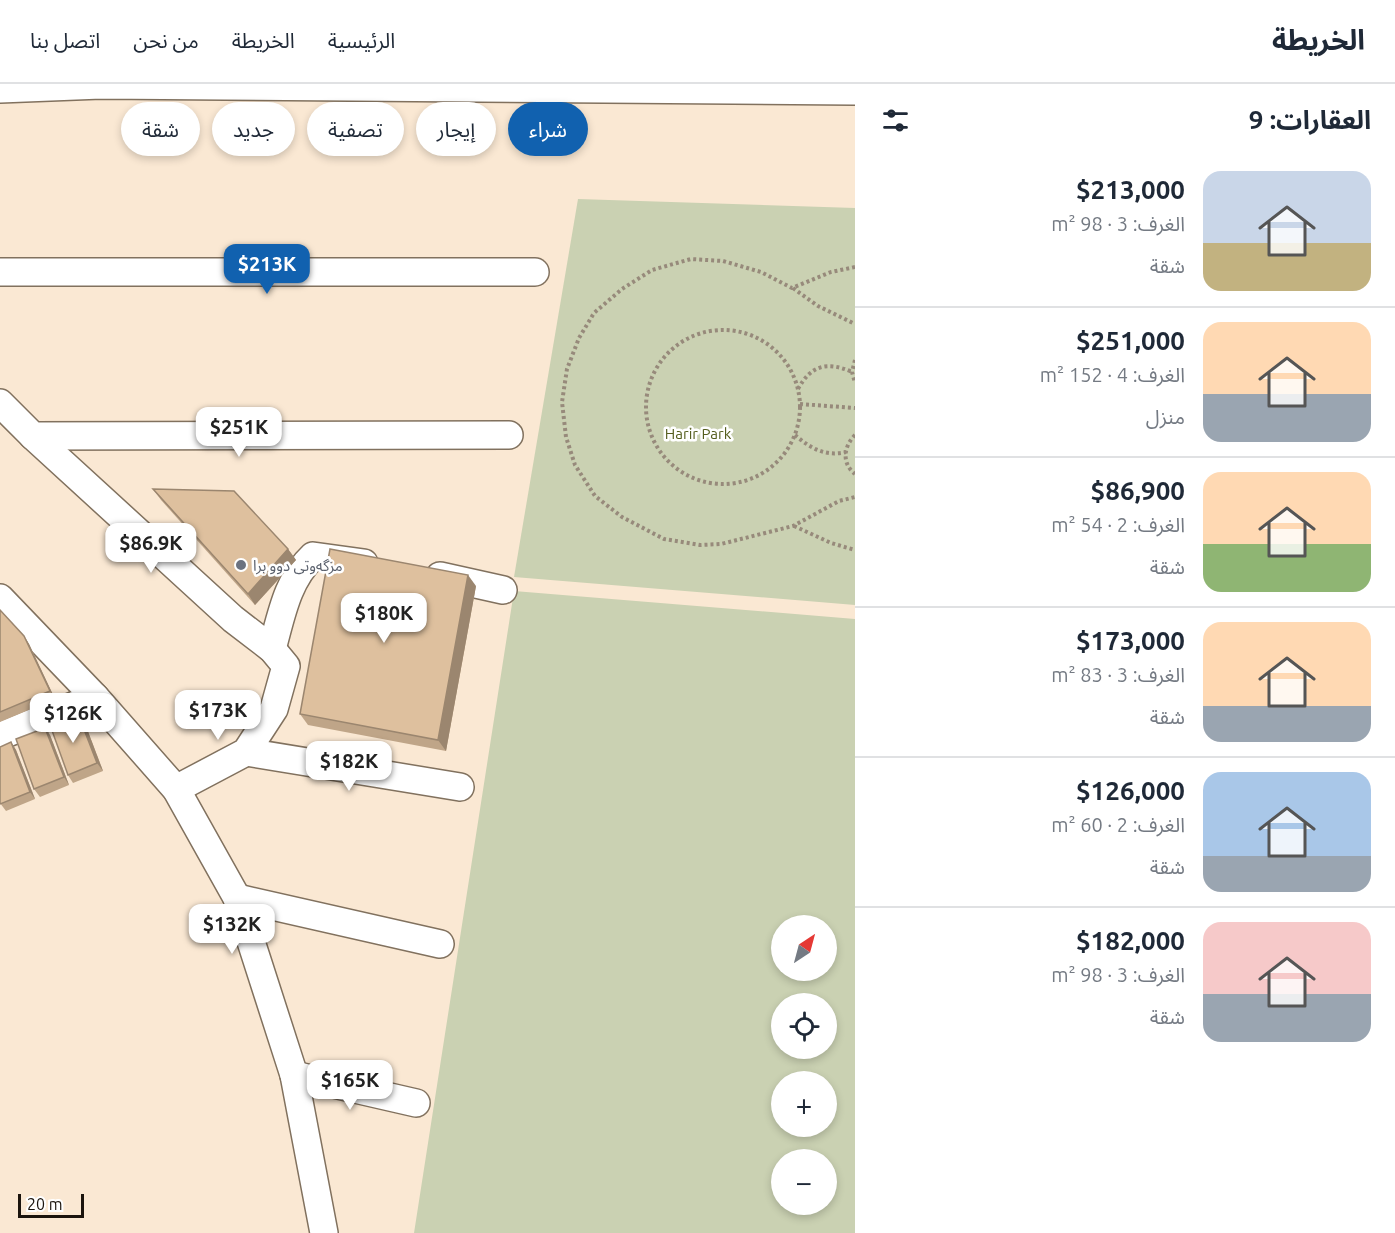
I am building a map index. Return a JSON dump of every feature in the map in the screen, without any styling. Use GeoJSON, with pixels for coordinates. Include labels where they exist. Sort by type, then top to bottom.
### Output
{"type":"FeatureCollection","features":[{"type":"Feature","properties":{"kind":"street"},"geometry":{"type":"LineString","coordinates":[[0,89],[101,85],[855,90]]}},
{"type":"Feature","properties":{"kind":"street"},"geometry":{"type":"LineString","coordinates":[[0,272],[535,273]]}},
{"type":"Feature","properties":{"kind":"street"},"geometry":{"type":"LineString","coordinates":[[0,403],[233,619],[272,649],[285,666],[274,709],[246,752],[176,789]]}},
{"type":"Feature","properties":{"kind":"street"},"geometry":{"type":"LineString","coordinates":[[33,436],[509,435]]}},
{"type":"Feature","properties":{"kind":"street"},"geometry":{"type":"LineString","coordinates":[[272,649],[286,599],[303,566],[313,556],[383,566]]}},
{"type":"Feature","properties":{"kind":"street"},"geometry":{"type":"LineString","coordinates":[[417,571],[503,590]]}},
{"type":"Feature","properties":{"kind":"street"},"geometry":{"type":"LineString","coordinates":[[0,598],[95,697],[176,789],[237,898],[294,1075],[324,1233]]}},
{"type":"Feature","properties":{"kind":"street"},"geometry":{"type":"LineString","coordinates":[[0,736],[95,697]]}},
{"type":"Feature","properties":{"kind":"street"},"geometry":{"type":"LineString","coordinates":[[246,752],[460,787]]}},
{"type":"Feature","properties":{"kind":"street"},"geometry":{"type":"LineString","coordinates":[[237,898],[440,944]]}},
{"type":"Feature","properties":{"kind":"street"},"geometry":{"type":"LineString","coordinates":[[294,1075],[416,1103]]}},
{"type":"Feature","properties":{"kind":"path"},"geometry":{"type":"LineString","coordinates":[[855,324],[818,306],[792,288],[761,272],[723,261],[691,259],[652,270],[622,289],[594,314],[579,338],[567,369],[562,402],[567,437],[575,465],[595,496],[622,517],[664,539],[700,545],[721,544],[794,526],[839,501],[855,497]]}},
{"type":"Feature","properties":{"kind":"path"},"geometry":{"type":"LineString","coordinates":[[792,288],[831,272],[855,267]]}},
{"type":"Feature","properties":{"kind":"path"},"geometry":{"type":"LineString","coordinates":[[728,330],[752,336],[773,348],[789,367],[798,389],[800,405],[795,435],[783,456],[765,472],[743,482],[718,484],[695,479],[674,467],[658,449],[648,427],[645,402],[651,378],[663,357],[681,342],[704,332],[728,330]]}},
{"type":"Feature","properties":{"kind":"path"},"geometry":{"type":"LineString","coordinates":[[855,360],[852,372],[855,383]]}},
{"type":"Feature","properties":{"kind":"path"},"geometry":{"type":"LineString","coordinates":[[798,389],[804,377],[819,368],[831,366],[852,372]]}},
{"type":"Feature","properties":{"kind":"path"},"geometry":{"type":"LineString","coordinates":[[800,405],[855,408]]}},
{"type":"Feature","properties":{"kind":"path"},"geometry":{"type":"LineString","coordinates":[[795,435],[808,446],[822,453],[846,452]]}},
{"type":"Feature","properties":{"kind":"path"},"geometry":{"type":"LineString","coordinates":[[855,435],[850,440],[846,452],[847,464],[855,474]]}},
{"type":"Feature","properties":{"kind":"path"},"geometry":{"type":"LineString","coordinates":[[794,526],[831,543],[855,550]]}},
{"type":"Feature","properties":{"kind":"green space","name":"Harir Park"},"geometry":{"type":"Polygon","coordinates":[[[578,199],[855,208],[855,605],[514,577],[578,199]]]}},
{"type":"Feature","properties":{"kind":"green space"},"geometry":{"type":"Polygon","coordinates":[[[514,591],[855,619],[855,1233],[414,1233],[514,591]]]}},
{"type":"Feature","properties":{"kind":"building"},"geometry":{"type":"Polygon","coordinates":[[[153,489],[234,491],[288,549],[248,594],[153,489]]]}},
{"type":"Feature","properties":{"kind":"building"},"geometry":{"type":"Polygon","coordinates":[[[330,549],[468,575],[438,740],[300,714],[330,549]]]}},
{"type":"Feature","properties":{"kind":"building"},"geometry":{"type":"Polygon","coordinates":[[[0,610],[24,636],[50,691],[0,712],[0,610]]]}},
{"type":"Feature","properties":{"kind":"building"},"geometry":{"type":"Polygon","coordinates":[[[78,714],[97,763],[68,775],[50,725],[78,714]]]}},
{"type":"Feature","properties":{"kind":"building"},"geometry":{"type":"Polygon","coordinates":[[[45,728],[64,777],[34,789],[16,739],[45,728]]]}},
{"type":"Feature","properties":{"kind":"building"},"geometry":{"type":"Polygon","coordinates":[[[11,742],[30,792],[0,804],[0,747],[11,742]]]}},
{"type":"Feature","properties":{"kind":"place","name":"مزگەوتی دوو برا"},"geometry":{"type":"Point","coordinates":[241,565]}}]}
